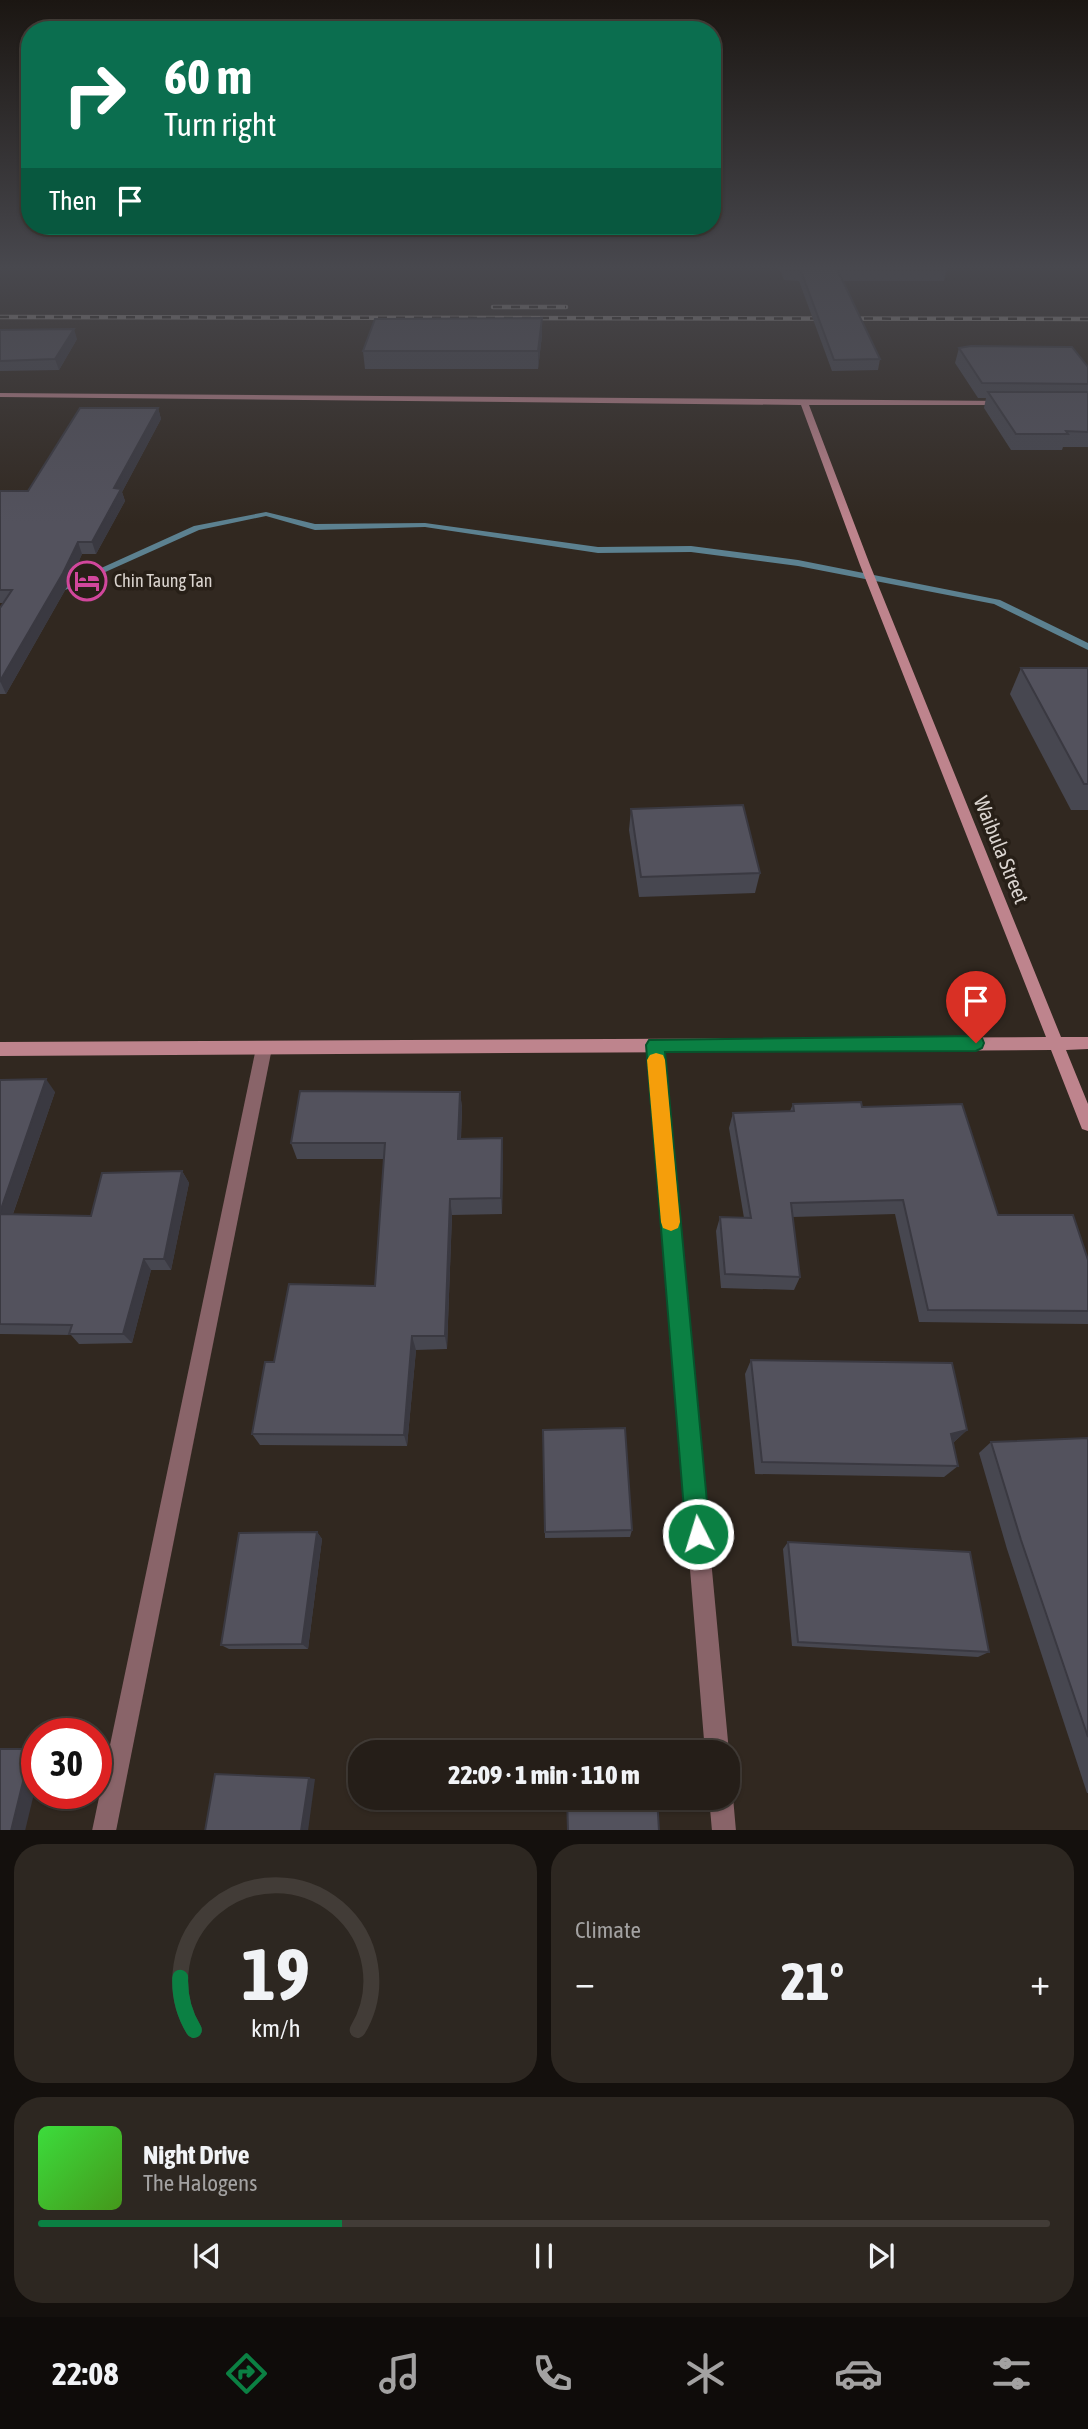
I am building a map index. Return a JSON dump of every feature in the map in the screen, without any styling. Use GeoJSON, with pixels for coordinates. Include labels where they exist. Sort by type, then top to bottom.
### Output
{"type":"FeatureCollection","features":[{"type":"Feature","properties":{"kind":"street"},"geometry":{"type":"LineString","coordinates":[[0,395],[1007,403]]}},
{"type":"Feature","properties":{"kind":"street","name":"Waibula Street"},"geometry":{"type":"LineString","coordinates":[[804,403],[865,565],[1088,1124]]}},
{"type":"Feature","properties":{"kind":"street"},"geometry":{"type":"LineString","coordinates":[[0,1049],[1088,1044]]}},
{"type":"Feature","properties":{"kind":"street"},"geometry":{"type":"LineString","coordinates":[[655,1045],[716,1740]]}},
{"type":"Feature","properties":{"kind":"street"},"geometry":{"type":"LineString","coordinates":[[104,1830],[264,1048]]}},
{"type":"Feature","properties":{"kind":"street"},"geometry":{"type":"LineString","coordinates":[[722,1810],[723,1830]]}},
{"type":"Feature","properties":{"kind":"building"},"geometry":{"type":"Polygon","coordinates":[[[0,352],[59,352],[55,359],[0,361],[0,352]]]}},
{"type":"Feature","properties":{"kind":"building"},"geometry":{"type":"Polygon","coordinates":[[[831,352],[877,352],[880,359],[834,360],[831,352]]]}},
{"type":"Feature","properties":{"kind":"building"},"geometry":{"type":"Polygon","coordinates":[[[962,352],[1076,352],[1088,367],[1088,384],[982,383],[962,352]]]}},
{"type":"Feature","properties":{"kind":"building"},"geometry":{"type":"Polygon","coordinates":[[[988,392],[1088,392],[1088,432],[1016,434],[988,392]]]}},
{"type":"Feature","properties":{"kind":"building"},"geometry":{"type":"Polygon","coordinates":[[[80,408],[158,408],[114,488],[121,489],[92,542],[78,542],[0,681],[0,608],[12,590],[0,590],[0,491],[28,491],[80,408]]]}},
{"type":"Feature","properties":{"kind":"building"},"geometry":{"type":"Polygon","coordinates":[[[1021,668],[1088,668],[1088,784],[1084,784],[1021,668]]]}},
{"type":"Feature","properties":{"kind":"building"},"geometry":{"type":"Polygon","coordinates":[[[743,805],[760,873],[641,877],[631,809],[743,805]]]}},
{"type":"Feature","properties":{"kind":"building"},"geometry":{"type":"Polygon","coordinates":[[[46,1079],[0,1212],[0,1080],[46,1079]]]}},
{"type":"Feature","properties":{"kind":"building"},"geometry":{"type":"Polygon","coordinates":[[[300,1091],[460,1092],[458,1139],[502,1138],[501,1198],[450,1199],[445,1336],[412,1336],[404,1435],[252,1434],[265,1362],[274,1362],[289,1284],[375,1286],[385,1143],[291,1143],[300,1091]]]}},
{"type":"Feature","properties":{"kind":"building"},"geometry":{"type":"Polygon","coordinates":[[[861,1102],[862,1107],[962,1104],[998,1215],[1073,1215],[1088,1260],[1088,1311],[928,1310],[903,1200],[791,1203],[800,1277],[725,1274],[720,1217],[751,1218],[733,1113],[794,1111],[793,1104],[861,1102]]]}},
{"type":"Feature","properties":{"kind":"building"},"geometry":{"type":"Polygon","coordinates":[[[182,1171],[164,1259],[144,1259],[123,1334],[69,1334],[72,1325],[0,1324],[0,1214],[91,1216],[102,1173],[182,1171]]]}},
{"type":"Feature","properties":{"kind":"building"},"geometry":{"type":"Polygon","coordinates":[[[751,1360],[952,1363],[967,1430],[951,1434],[958,1466],[762,1462],[751,1360]]]}},
{"type":"Feature","properties":{"kind":"building"},"geometry":{"type":"Polygon","coordinates":[[[625,1428],[632,1530],[545,1532],[543,1430],[625,1428]]]}},
{"type":"Feature","properties":{"kind":"building"},"geometry":{"type":"Polygon","coordinates":[[[1088,1438],[1088,1737],[1021,1540],[991,1442],[1088,1438]]]}},
{"type":"Feature","properties":{"kind":"building"},"geometry":{"type":"Polygon","coordinates":[[[317,1532],[302,1644],[221,1645],[239,1533],[317,1532]]]}},
{"type":"Feature","properties":{"kind":"building"},"geometry":{"type":"Polygon","coordinates":[[[788,1542],[970,1552],[989,1652],[798,1642],[788,1542]]]}},
{"type":"Feature","properties":{"kind":"building"},"geometry":{"type":"Polygon","coordinates":[[[0,1749],[21,1749],[21,1790],[11,1830],[0,1830],[0,1749]]]}},
{"type":"Feature","properties":{"kind":"building"},"geometry":{"type":"Polygon","coordinates":[[[215,1774],[309,1778],[301,1830],[205,1830],[215,1774]]]}},
{"type":"Feature","properties":{"kind":"building"},"geometry":{"type":"Polygon","coordinates":[[[567,1810],[658,1810],[659,1830],[568,1830],[567,1810]]]}},
{"type":"Feature","properties":{"kind":"waterway"},"geometry":{"type":"LineString","coordinates":[[51,593],[197,528],[266,514],[315,527],[425,525],[598,550],[691,549],[798,563],[997,602],[1088,647]]}},
{"type":"Feature","properties":{"kind":"slow traffic"},"geometry":{"type":"LineString","coordinates":[[656,1060],[671,1222]]}},
{"type":"Feature","properties":{"kind":"place","name":"Chin Taung Tan"},"geometry":{"type":"Point","coordinates":[87,581]}},
{"type":"Feature","properties":{"kind":"route"},"geometry":{"type":"LineString","coordinates":[[698,1534],[655,1045],[976,1043]]}}]}
